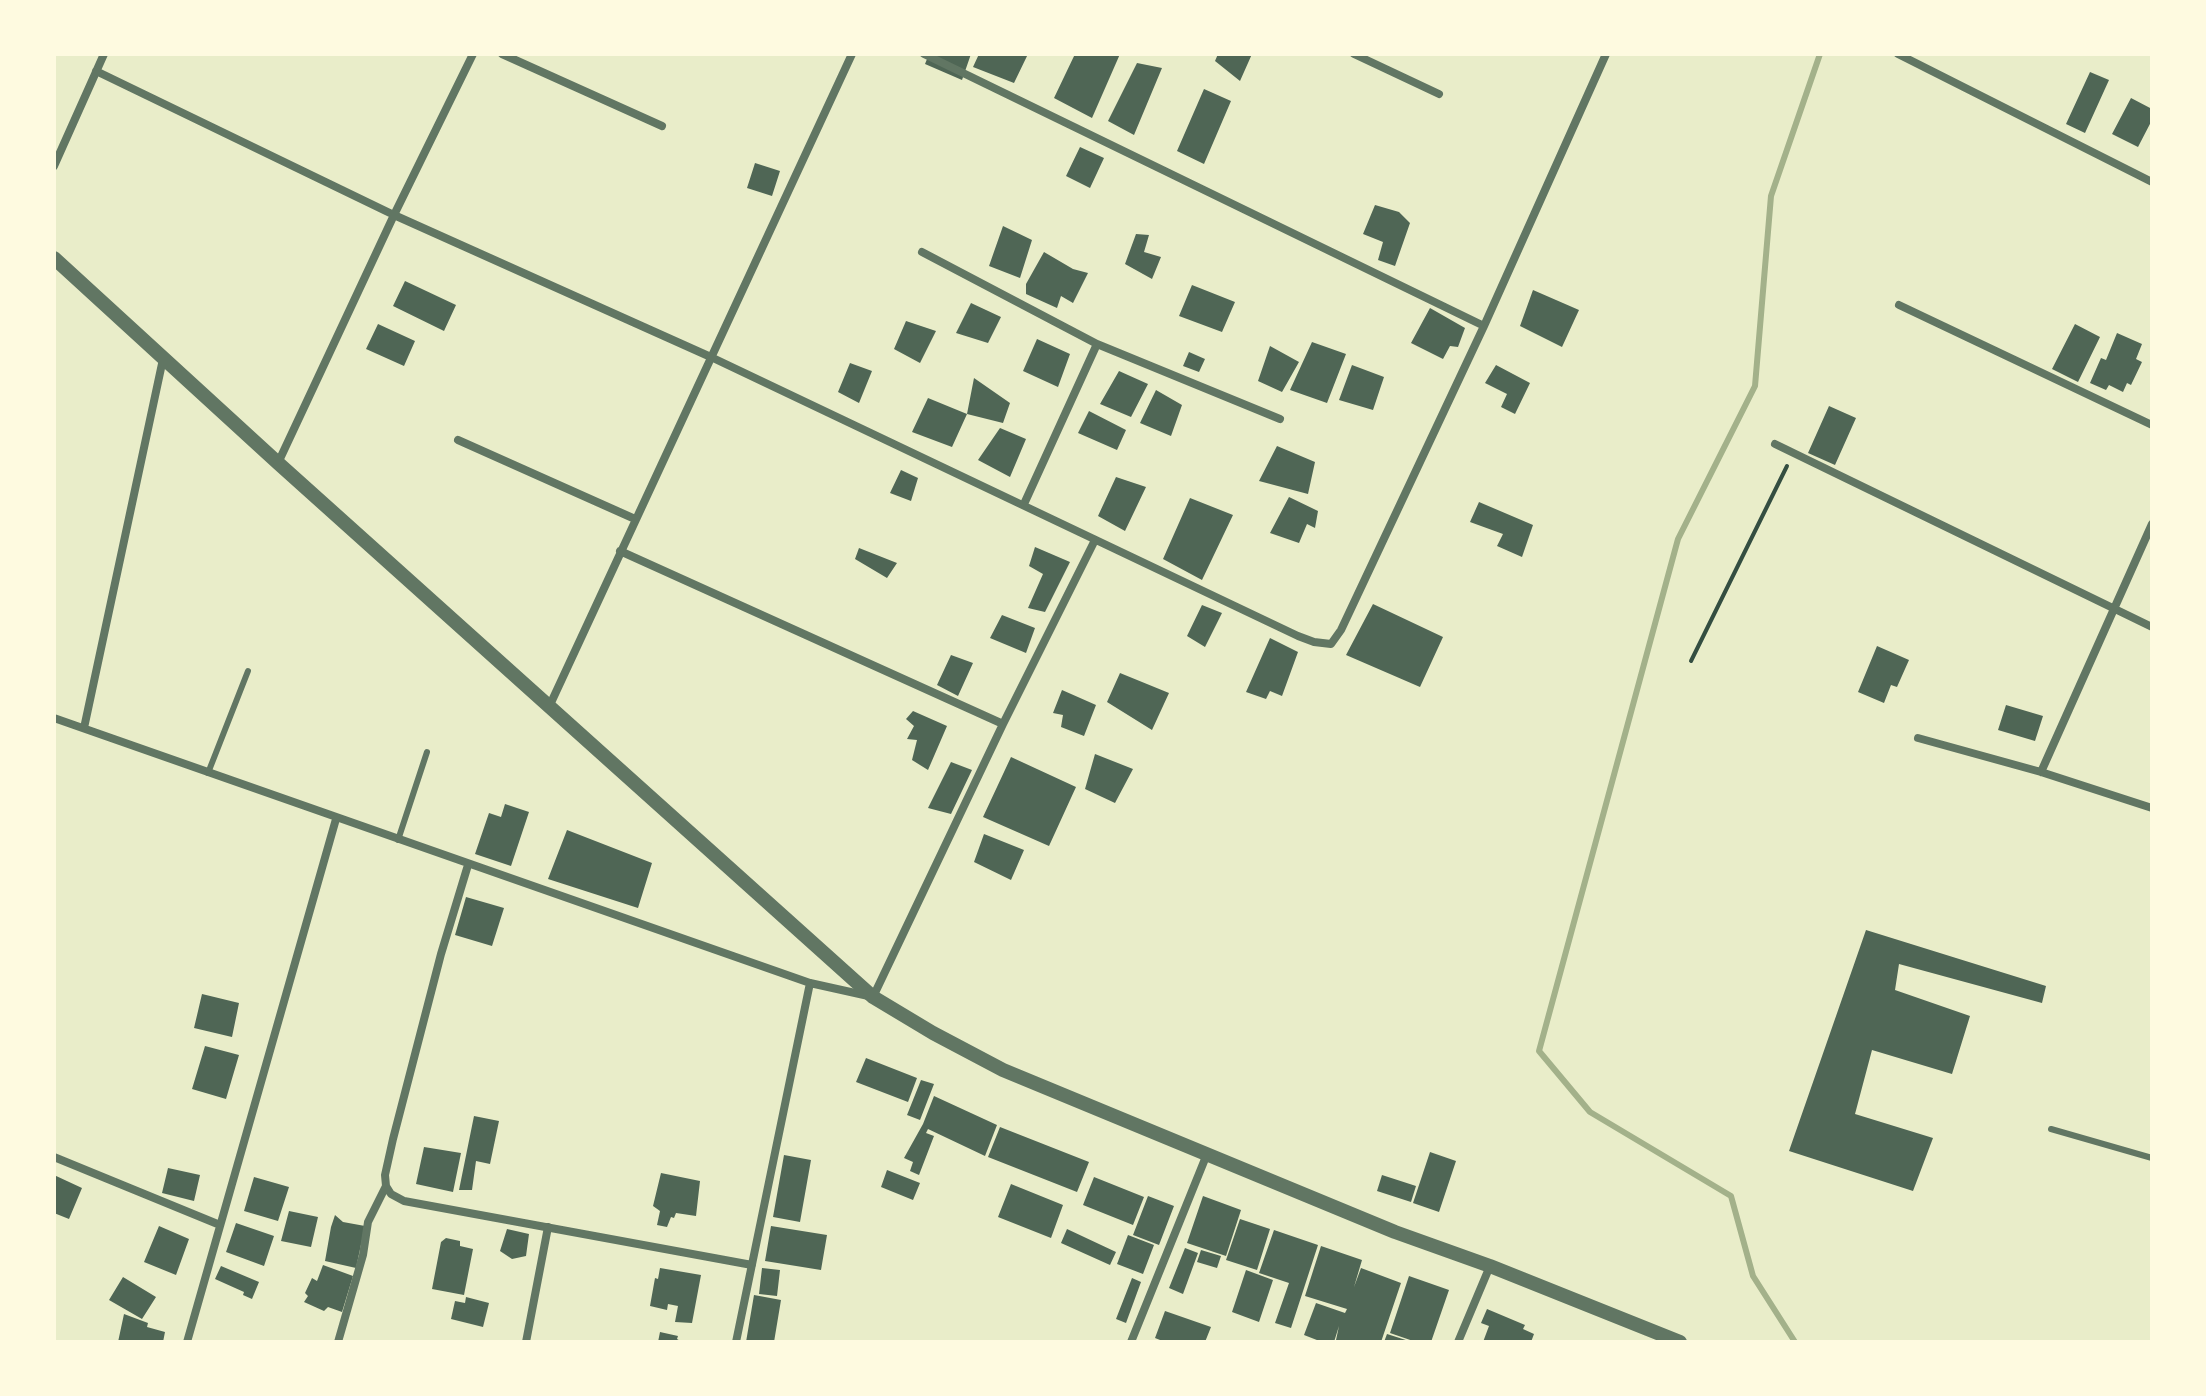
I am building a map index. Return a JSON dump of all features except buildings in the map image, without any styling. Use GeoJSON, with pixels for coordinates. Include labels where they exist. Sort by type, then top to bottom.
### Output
{"type":"FeatureCollection","features":[{"type":"Feature","properties":{"kind":"street"},"geometry":{"type":"LineString","coordinates":[[54,166],[104,54]]}},
{"type":"Feature","properties":{"kind":"street"},"geometry":{"type":"LineString","coordinates":[[278,463],[473,54]]}},
{"type":"Feature","properties":{"kind":"street"},"geometry":{"type":"LineString","coordinates":[[502,54],[662,126]]}},
{"type":"Feature","properties":{"kind":"street"},"geometry":{"type":"LineString","coordinates":[[549,707],[852,54]]}},
{"type":"Feature","properties":{"kind":"street"},"geometry":{"type":"LineString","coordinates":[[924,54],[1484,326]]}},
{"type":"Feature","properties":{"kind":"street"},"geometry":{"type":"LineString","coordinates":[[1354,54],[1439,94]]}},
{"type":"Feature","properties":{"kind":"street"},"geometry":{"type":"LineString","coordinates":[[96,71],[394,215],[713,358],[1298,636],[1331,644],[1341,630],[1484,326],[1606,54]]}},
{"type":"Feature","properties":{"kind":"street"},"geometry":{"type":"LineString","coordinates":[[1898,54],[2152,182]]}},
{"type":"Feature","properties":{"kind":"street"},"geometry":{"type":"LineString","coordinates":[[922,252],[1097,344],[1280,419]]}},
{"type":"Feature","properties":{"kind":"street"},"geometry":{"type":"LineString","coordinates":[[54,258],[873,997],[1003,1070],[1395,1232],[1490,1266],[1680,1342]]}},
{"type":"Feature","properties":{"kind":"street"},"geometry":{"type":"LineString","coordinates":[[1899,305],[2152,425]]}},
{"type":"Feature","properties":{"kind":"street"},"geometry":{"type":"LineString","coordinates":[[1024,504],[1097,344]]}},
{"type":"Feature","properties":{"kind":"street"},"geometry":{"type":"LineString","coordinates":[[84,728],[163,359]]}},
{"type":"Feature","properties":{"kind":"street"},"geometry":{"type":"LineString","coordinates":[[458,440],[635,519]]}},
{"type":"Feature","properties":{"kind":"street"},"geometry":{"type":"LineString","coordinates":[[1775,444],[2152,627]]}},
{"type":"Feature","properties":{"kind":"street"},"geometry":{"type":"LineString","coordinates":[[2041,772],[2152,524]]}},
{"type":"Feature","properties":{"kind":"street"},"geometry":{"type":"LineString","coordinates":[[873,997],[1095,540]]}},
{"type":"Feature","properties":{"kind":"street"},"geometry":{"type":"LineString","coordinates":[[620,551],[1003,724]]}},
{"type":"Feature","properties":{"kind":"street"},"geometry":{"type":"LineString","coordinates":[[54,718],[810,983],[873,997]]}},
{"type":"Feature","properties":{"kind":"street"},"geometry":{"type":"LineString","coordinates":[[1918,738],[2041,772],[2152,808]]}},
{"type":"Feature","properties":{"kind":"street"},"geometry":{"type":"LineString","coordinates":[[187,1342],[336,819]]}},
{"type":"Feature","properties":{"kind":"street"},"geometry":{"type":"LineString","coordinates":[[468,865],[441,954],[393,1139],[385,1175],[391,1194],[404,1201],[752,1265]]}},
{"type":"Feature","properties":{"kind":"street"},"geometry":{"type":"LineString","coordinates":[[736,1342],[810,983]]}},
{"type":"Feature","properties":{"kind":"street"},"geometry":{"type":"LineString","coordinates":[[1131,1342],[1207,1154]]}},
{"type":"Feature","properties":{"kind":"street"},"geometry":{"type":"LineString","coordinates":[[54,1157],[220,1225]]}},
{"type":"Feature","properties":{"kind":"street"},"geometry":{"type":"LineString","coordinates":[[338,1342],[363,1255],[368,1222],[386,1186]]}},
{"type":"Feature","properties":{"kind":"street"},"geometry":{"type":"LineString","coordinates":[[526,1342],[548,1227]]}},
{"type":"Feature","properties":{"kind":"street"},"geometry":{"type":"LineString","coordinates":[[1458,1342],[1490,1266]]}},
{"type":"Feature","properties":{"kind":"lane"},"geometry":{"type":"LineString","coordinates":[[208,773],[248,671]]}},
{"type":"Feature","properties":{"kind":"lane"},"geometry":{"type":"LineString","coordinates":[[398,840],[427,752]]}},
{"type":"Feature","properties":{"kind":"lane"},"geometry":{"type":"LineString","coordinates":[[2051,1129],[2152,1158]]}},
{"type":"Feature","properties":{"kind":"path"},"geometry":{"type":"LineString","coordinates":[[1691,661],[1794,453]]}},
{"type":"Feature","properties":{"kind":"waterway"},"geometry":{"type":"LineString","coordinates":[[1795,1342],[1753,1276],[1731,1196],[1590,1112],[1539,1051],[1678,539],[1755,386],[1771,196],[1820,54]]}}]}
